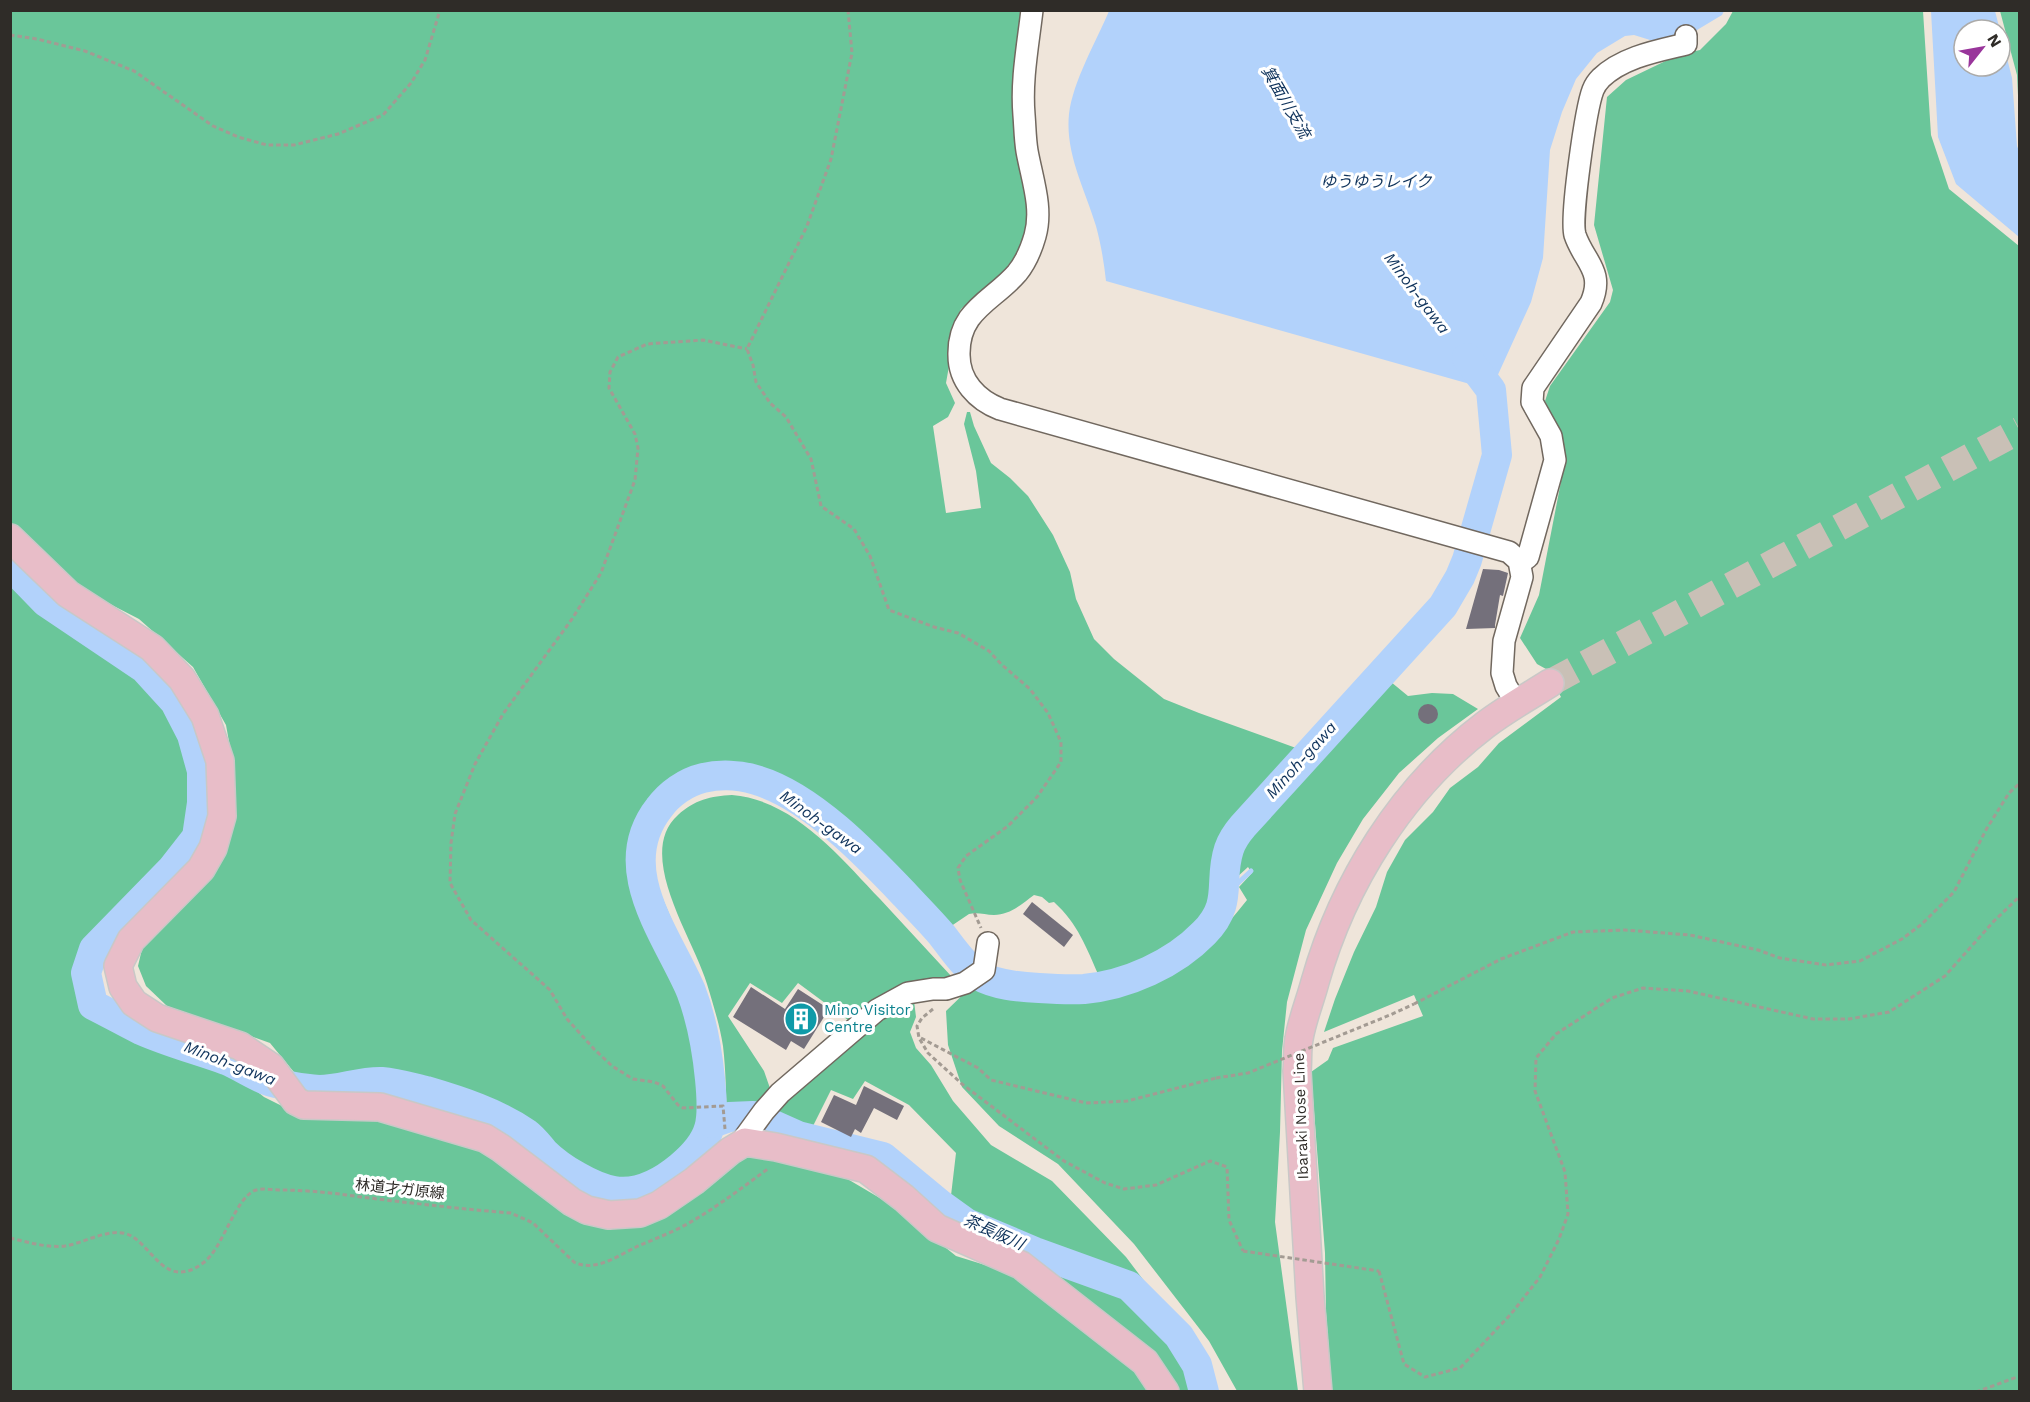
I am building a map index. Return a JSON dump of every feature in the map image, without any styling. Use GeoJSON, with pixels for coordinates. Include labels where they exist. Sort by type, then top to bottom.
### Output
{"type":"FeatureCollection","features":[{"type":"Feature","properties":{"kind":"main road"},"geometry":{"type":"LineString","coordinates":[[10,538],[68,594],[152,648],[182,679],[205,716],[220,761],[222,816],[213,848],[201,869],[131,940],[118,966],[123,987],[134,1003],[157,1018],[240,1046],[271,1067],[296,1101],[304,1105],[380,1107],[485,1138],[572,1202],[587,1210],[609,1215],[636,1214],[659,1205],[688,1185],[746,1126],[754,1142],[866,1169],[938,1228],[1021,1265],[1144,1362],[1165,1392]]}},
{"type":"Feature","properties":{"kind":"main road","name":"Ibaraki Nose Line"},"geometry":{"type":"LineString","coordinates":[[1318,1392],[1310,1297],[1298,1040],[1323,954],[1346,899],[1367,861],[1393,822],[1425,781],[1486,724],[1550,683]]}},
{"type":"Feature","properties":{"kind":"street"},"geometry":{"type":"LineString","coordinates":[[1032,10],[1023,108],[1027,148],[1037,200],[1036,233],[1023,265],[1010,280],[974,311],[961,335],[959,355],[966,380],[982,400],[1000,409],[1509,552],[1520,563],[1521,577],[1504,641],[1502,659],[1502,673],[1513,706]]}},
{"type":"Feature","properties":{"kind":"street"},"geometry":{"type":"LineString","coordinates":[[1520,563],[1528,557],[1555,460],[1551,436],[1532,402],[1533,388],[1591,303],[1595,290],[1595,271],[1577,239],[1574,227],[1579,163],[1592,94],[1597,83],[1606,75],[1634,58],[1686,44],[1686,36]]}},
{"type":"Feature","properties":{"kind":"street"},"geometry":{"type":"LineString","coordinates":[[746,1126],[852,1029],[884,1005],[908,993],[946,989],[965,983],[984,970],[988,942]]}},
{"type":"Feature","properties":{"kind":"path"},"geometry":{"type":"LineString","coordinates":[[10,35],[38,39],[85,51],[134,71],[213,126],[238,137],[267,146],[294,145],[338,134],[383,115],[411,82],[425,60],[440,10]]}},
{"type":"Feature","properties":{"kind":"path"},"geometry":{"type":"LineString","coordinates":[[848,10],[852,52],[831,159],[807,226],[747,349],[756,382],[770,403],[786,417],[811,459],[821,506],[854,529],[870,556],[889,610],[934,627],[958,633],[989,651],[1030,689],[1048,713],[1060,742],[1061,762],[1036,797],[1008,825],[966,856],[958,868],[960,880],[988,942]]}},
{"type":"Feature","properties":{"kind":"path"},"geometry":{"type":"LineString","coordinates":[[746,1126],[723,1112],[723,1106],[691,1109],[680,1107],[663,1086],[629,1077],[612,1066],[567,1018],[550,990],[471,920],[450,883],[451,843],[455,814],[475,764],[503,714],[572,619],[601,573],[635,480],[638,448],[635,434],[609,388],[610,372],[618,357],[647,344],[703,340],[747,349]]}},
{"type":"Feature","properties":{"kind":"path"},"geometry":{"type":"LineString","coordinates":[[2019,783],[2009,793],[1987,828],[1954,892],[1922,924],[1902,939],[1860,961],[1826,965],[1780,958],[1758,950],[1690,934],[1625,930],[1573,932],[1501,959],[1390,1015],[1248,1073],[1216,1078],[1127,1101],[1086,1102],[991,1080],[978,1068],[919,1038],[928,1053],[962,1084],[1064,1161],[1105,1183],[1124,1189],[1156,1185],[1210,1161],[1227,1167],[1228,1220],[1243,1251],[1379,1271],[1404,1364],[1425,1377],[1460,1368],[1511,1314],[1540,1277],[1559,1239],[1568,1214],[1565,1172],[1534,1091],[1536,1058],[1556,1034],[1612,998],[1643,988],[1688,991],[1813,1019],[1849,1019],[1889,1012],[1944,976],[2019,896]]}},
{"type":"Feature","properties":{"kind":"path","name":"林道才ガ原線"},"geometry":{"type":"LineString","coordinates":[[10,1238],[36,1244],[64,1246],[117,1232],[128,1234],[162,1265],[184,1271],[197,1267],[208,1258],[242,1203],[252,1192],[264,1189],[304,1191],[518,1215],[538,1227],[574,1262],[581,1266],[591,1266],[619,1256],[693,1220],[723,1202],[793,1152]]}},
{"type":"Feature","properties":{"kind":"path"},"geometry":{"type":"LineString","coordinates":[[1976,1392],[2019,1376]]}},
{"type":"Feature","properties":{"kind":"green space"},"geometry":{"type":"Polygon","coordinates":[[[10,11],[1023,11],[1030,216],[1021,249],[1003,272],[961,309],[948,341],[949,366],[946,383],[955,403],[948,417],[933,426],[946,513],[981,508],[976,471],[964,424],[967,412],[970,412],[991,463],[1028,496],[1053,535],[1070,572],[1076,599],[1094,639],[1114,659],[1164,699],[1296,748],[1235,818],[1223,836],[1214,864],[1210,903],[1201,918],[1169,948],[1137,966],[1099,976],[1081,936],[1062,910],[1054,902],[1049,903],[1042,897],[1034,895],[1016,908],[1000,915],[969,914],[932,939],[852,854],[820,825],[785,801],[750,786],[715,784],[681,798],[662,817],[658,825],[652,842],[651,860],[658,886],[690,967],[702,1005],[712,1044],[721,1125],[720,1132],[709,1150],[677,1178],[651,1196],[628,1203],[605,1204],[377,1096],[298,1077],[270,1043],[167,1006],[146,986],[138,966],[142,949],[222,853],[232,758],[226,725],[193,667],[139,619],[73,585],[11,527],[10,11]]]}},
{"type":"Feature","properties":{"kind":"green space"},"geometry":{"type":"Polygon","coordinates":[[[1733,11],[1923,11],[1931,135],[1949,189],[2019,246],[2019,1391],[1332,1391],[1326,1312],[1325,1253],[1311,1072],[1328,1060],[1333,1048],[1423,1016],[1414,995],[1324,1032],[1354,952],[1376,907],[1387,872],[1405,840],[1433,812],[1450,788],[1478,767],[1499,743],[1561,697],[1546,669],[1537,664],[1520,638],[1539,595],[1565,461],[1558,430],[1545,401],[1550,386],[1610,302],[1613,290],[1594,225],[1607,97],[1626,80],[1678,55],[1700,50],[1726,24],[1733,11]]]}},
{"type":"Feature","properties":{"kind":"green space"},"geometry":{"type":"Polygon","coordinates":[[[2000,11],[2019,11],[2019,116],[2017,75],[2012,56],[2012,18],[2002,18],[2000,11]]]}},
{"type":"Feature","properties":{"kind":"green space"},"geometry":{"type":"Polygon","coordinates":[[[10,581],[42,611],[137,679],[166,707],[184,737],[191,783],[186,835],[84,944],[76,971],[85,1015],[119,1032],[233,1072],[264,1097],[294,1112],[380,1117],[475,1146],[577,1218],[711,1178],[744,1158],[753,1157],[796,1164],[839,1174],[895,1207],[956,1256],[1014,1274],[1136,1372],[1152,1391],[11,1391],[10,581]]]}},
{"type":"Feature","properties":{"kind":"green space"},"geometry":{"type":"Polygon","coordinates":[[[1391,682],[1408,696],[1432,693],[1453,694],[1478,709],[1438,738],[1399,773],[1363,819],[1337,863],[1306,930],[1287,1002],[1282,1051],[1275,1222],[1298,1391],[1237,1391],[1209,1341],[1134,1244],[1058,1164],[999,1126],[962,1087],[948,1045],[946,1011],[977,981],[1023,996],[1067,1000],[1111,993],[1134,986],[1190,959],[1215,937],[1247,900],[1239,887],[1252,873],[1248,867],[1235,879],[1239,855],[1248,836],[1344,728],[1348,730],[1391,682]]]}},
{"type":"Feature","properties":{"kind":"green space"},"geometry":{"type":"Polygon","coordinates":[[[732,795],[755,799],[776,807],[814,833],[849,866],[952,977],[852,1023],[798,983],[782,1003],[750,983],[728,1016],[764,1071],[772,1094],[751,1123],[727,1123],[725,1065],[720,1031],[707,984],[671,897],[664,874],[662,852],[666,832],[684,810],[703,800],[732,795]]]}},
{"type":"Feature","properties":{"kind":"green space"},"geometry":{"type":"Polygon","coordinates":[[[914,1001],[916,1017],[910,1032],[916,1048],[931,1065],[953,1101],[991,1145],[1052,1181],[1126,1257],[1196,1350],[1218,1391],[1177,1391],[948,1221],[956,1153],[909,1105],[865,1081],[853,1099],[831,1090],[811,1130],[872,1145],[871,1161],[777,1136],[759,1127],[768,1113],[884,1018],[914,1001]]]}},
{"type":"Feature","properties":{"kind":"water","name":"ゆうゆうレイク"},"geometry":{"type":"Polygon","coordinates":[[[1109,11],[1724,11],[1722,15],[1692,33],[1663,44],[1634,35],[1625,36],[1597,53],[1576,79],[1550,150],[1543,258],[1531,302],[1491,390],[1106,281],[1098,233],[1073,157],[1069,114],[1075,88],[1109,11]]]}},
{"type":"Feature","properties":{"kind":"water"},"geometry":{"type":"Polygon","coordinates":[[[1931,11],[1995,11],[1997,18],[1952,18],[1952,78],[2012,78],[2019,151],[2019,237],[1956,184],[1938,137],[1931,11]]]}},
{"type":"Feature","properties":{"kind":"building"},"geometry":{"type":"Polygon","coordinates":[[[1483,569],[1508,573],[1503,596],[1500,595],[1495,628],[1466,629],[1483,569]]]}},
{"type":"Feature","properties":{"kind":"building"},"geometry":{"type":"Polygon","coordinates":[[[1428,704],[1435,707],[1438,714],[1435,721],[1428,724],[1421,721],[1418,714],[1421,707],[1428,704]]]}},
{"type":"Feature","properties":{"kind":"building"},"geometry":{"type":"Polygon","coordinates":[[[1032,902],[1073,935],[1064,947],[1023,914],[1032,902]]]}},
{"type":"Feature","properties":{"kind":"building","name":"Mino Visitor Centre"},"geometry":{"type":"Polygon","coordinates":[[[751,987],[785,1009],[798,989],[829,1009],[804,1049],[791,1041],[786,1050],[733,1017],[751,987]]]}},
{"type":"Feature","properties":{"kind":"building"},"geometry":{"type":"Polygon","coordinates":[[[864,1086],[904,1106],[897,1120],[874,1108],[861,1133],[855,1129],[851,1137],[821,1122],[834,1095],[856,1105],[864,1086]]]}},
{"type":"Feature","properties":{"kind":"waterway","name":"Minoh-gawa"},"geometry":{"type":"LineString","coordinates":[[10,565],[46,602],[144,668],[175,702],[192,735],[202,771],[202,803],[197,837],[172,869],[94,949],[86,973],[93,1005],[141,1030],[226,1060],[278,1084],[319,1090],[374,1082],[399,1084],[465,1103],[503,1119],[526,1133],[551,1158],[587,1182],[614,1191],[632,1191],[658,1182],[673,1173],[691,1157],[705,1138],[711,1117],[709,1068],[698,1013],[691,991],[648,901],[642,878],[641,854],[646,831],[659,808],[668,798],[690,782],[710,777],[737,776],[777,788],[797,799],[856,845],[942,935],[958,957],[978,975],[992,981],[1023,987],[1084,989],[1133,978],[1164,963],[1204,933],[1219,912],[1224,892],[1226,861],[1229,849],[1239,831],[1443,606],[1460,577],[1497,455],[1491,390],[1467,358]]}},
{"type":"Feature","properties":{"kind":"waterway"},"geometry":{"type":"LineString","coordinates":[[1225,895],[1251,871]]}},
{"type":"Feature","properties":{"kind":"waterway","name":"茶長阪川"},"geometry":{"type":"LineString","coordinates":[[712,1123],[729,1117],[753,1116],[798,1136],[883,1157],[966,1223],[1035,1252],[1129,1286],[1179,1336],[1197,1365],[1204,1392]]}},
{"type":"Feature","properties":{"kind":"tunnel"},"geometry":{"type":"LineString","coordinates":[[1550,683],[2020,430]]}},
{"type":"Feature","properties":{"kind":"place","name":"Mino Visitor Centre"},"geometry":{"type":"Point","coordinates":[801,1019]}},
{"type":"Feature","properties":{"kind":"water label","name":"箕面川支流"},"geometry":{"type":"Point","coordinates":[1286,102]}}]}
